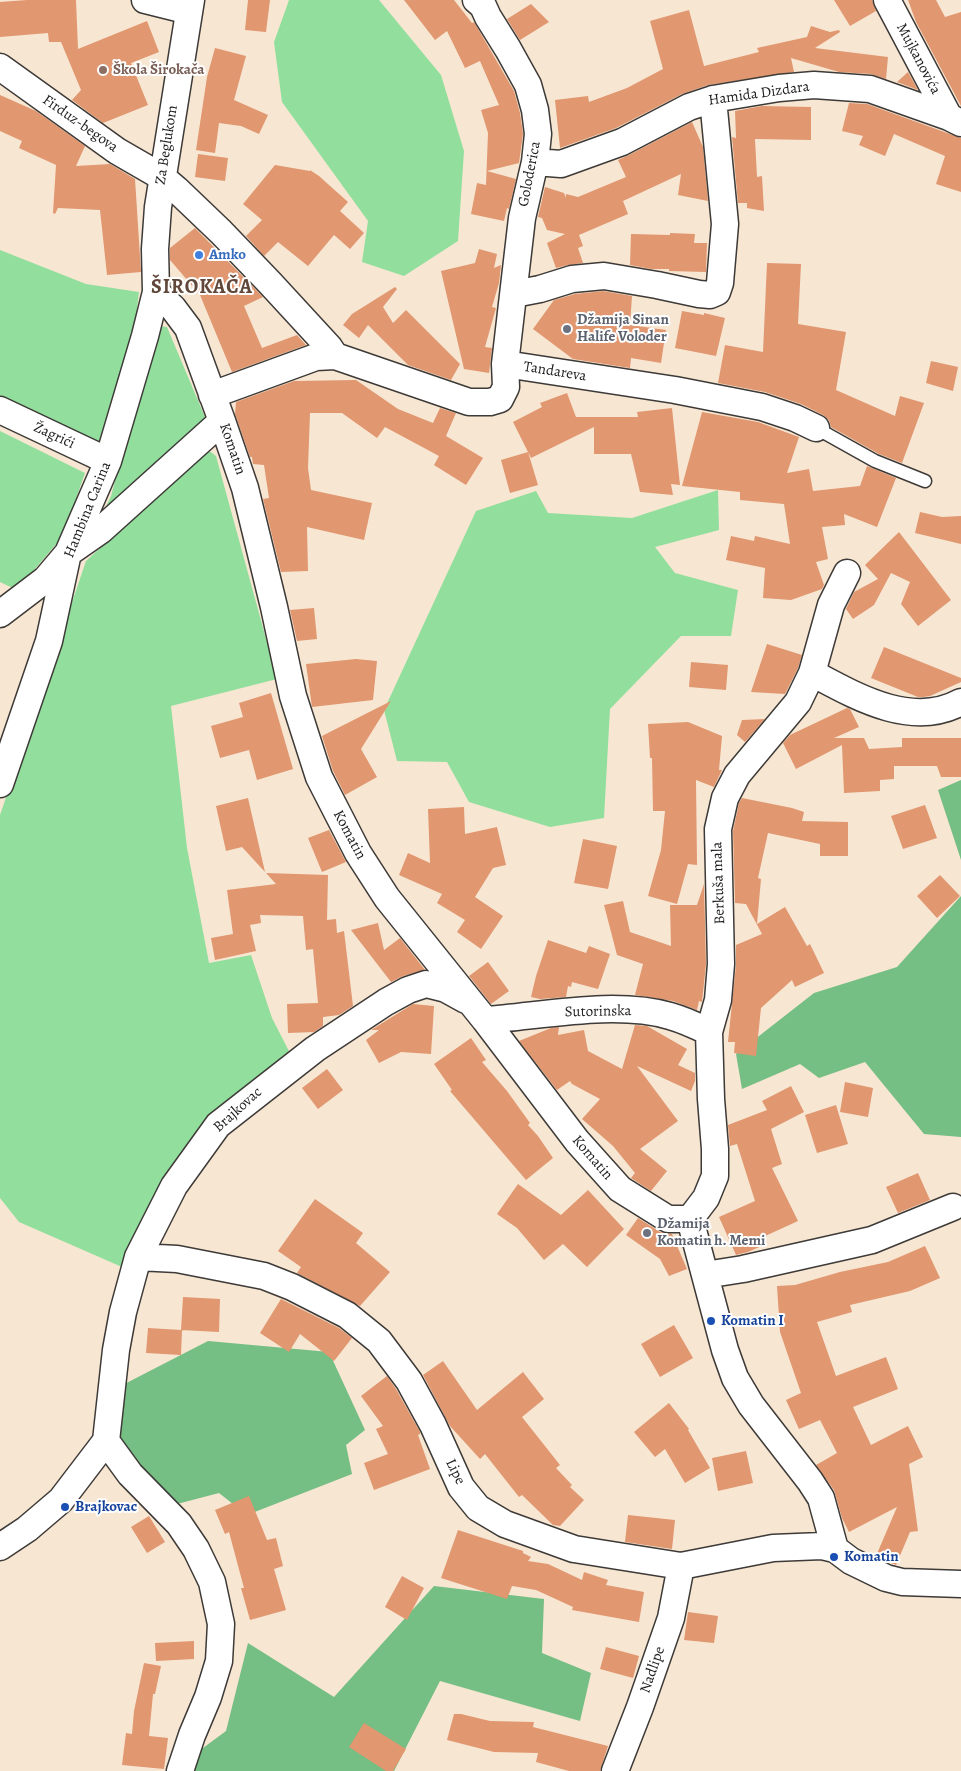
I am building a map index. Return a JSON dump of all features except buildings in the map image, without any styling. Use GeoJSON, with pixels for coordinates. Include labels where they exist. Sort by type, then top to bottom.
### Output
{"type":"FeatureCollection","features":[{"type":"Feature","properties":{"kind":"street"},"geometry":{"type":"LineString","coordinates":[[145,0],[190,6]]}},
{"type":"Feature","properties":{"kind":"street","name":"Mujkanovića"},"geometry":{"type":"LineString","coordinates":[[887,0],[955,120]]}},
{"type":"Feature","properties":{"kind":"street","name":"Goloderica"},"geometry":{"type":"LineString","coordinates":[[481,2],[528,85],[535,110],[538,134],[535,162],[522,218],[505,364]]}},
{"type":"Feature","properties":{"kind":"street","name":"Za Beglukom"},"geometry":{"type":"LineString","coordinates":[[156,292],[155,249],[158,207],[190,6]]}},
{"type":"Feature","properties":{"kind":"street","name":"Firduz-begova"},"geometry":{"type":"LineString","coordinates":[[0,67],[117,151],[162,177]]}},
{"type":"Feature","properties":{"kind":"street","name":"Hamida Dizdara"},"geometry":{"type":"LineString","coordinates":[[535,162],[561,164],[622,142],[689,107],[713,99],[779,88],[814,85],[870,89],[955,120]]}},
{"type":"Feature","properties":{"kind":"street"},"geometry":{"type":"LineString","coordinates":[[514,294],[540,289],[572,279],[604,276],[699,294],[710,295],[717,292],[720,283],[725,224],[713,99]]}},
{"type":"Feature","properties":{"kind":"street"},"geometry":{"type":"LineString","coordinates":[[162,177],[221,232],[270,282],[335,356]]}},
{"type":"Feature","properties":{"kind":"street","name":"Komatin"},"geometry":{"type":"LineString","coordinates":[[156,292],[173,308],[188,328],[222,421],[245,488],[293,696],[320,777],[358,853],[387,898],[478,1012],[577,1142],[620,1189],[668,1219],[690,1219]]}},
{"type":"Feature","properties":{"kind":"street","name":"Hambina Carina"},"geometry":{"type":"LineString","coordinates":[[0,784],[49,641],[68,553],[108,461],[146,336],[156,292]]}},
{"type":"Feature","properties":{"kind":"street","name":"Tandareva"},"geometry":{"type":"LineString","coordinates":[[212,395],[316,357],[335,356],[469,402],[490,402],[500,399],[506,387],[505,364],[675,390],[762,407],[796,418],[816,428]]}},
{"type":"Feature","properties":{"kind":"street","name":"Žagrići"},"geometry":{"type":"LineString","coordinates":[[0,410],[108,461]]}},
{"type":"Feature","properties":{"kind":"street"},"geometry":{"type":"LineString","coordinates":[[0,614],[46,579],[68,553],[101,530],[222,421]]}},
{"type":"Feature","properties":{"kind":"street","name":"Berkuša mala"},"geometry":{"type":"LineString","coordinates":[[690,1219],[706,1198],[715,1176],[709,1032],[718,1000],[721,964],[718,829],[725,798],[737,775],[798,702],[812,673],[832,605],[847,574]]}},
{"type":"Feature","properties":{"kind":"street"},"geometry":{"type":"LineString","coordinates":[[812,673],[849,693],[891,708],[909,712],[930,713],[948,709],[961,702]]}},
{"type":"Feature","properties":{"kind":"street","name":"Brajkovac"},"geometry":{"type":"LineString","coordinates":[[106,1442],[116,1350],[123,1312],[138,1257],[174,1186],[218,1125],[262,1088],[315,1049],[386,1002],[408,990],[426,984],[446,989],[478,1012]]}},
{"type":"Feature","properties":{"kind":"street","name":"Sutorinska"},"geometry":{"type":"LineString","coordinates":[[478,1012],[602,1009],[642,1011],[670,1016],[709,1032]]}},
{"type":"Feature","properties":{"kind":"street"},"geometry":{"type":"LineString","coordinates":[[705,1275],[743,1269],[872,1240],[953,1207]]}},
{"type":"Feature","properties":{"kind":"street"},"geometry":{"type":"LineString","coordinates":[[690,1219],[725,1350],[735,1378],[751,1406],[810,1481],[821,1498],[835,1549],[851,1561],[886,1578],[902,1582],[961,1584]]}},
{"type":"Feature","properties":{"kind":"street","name":"Lipe"},"geometry":{"type":"LineString","coordinates":[[138,1257],[177,1259],[264,1276],[292,1287],[347,1315],[379,1340],[409,1381],[433,1424],[461,1487],[478,1508],[505,1524],[574,1549],[681,1566],[773,1548],[822,1546],[835,1549]]}},
{"type":"Feature","properties":{"kind":"street"},"geometry":{"type":"LineString","coordinates":[[0,1547],[27,1529],[61,1500],[106,1442],[130,1474],[179,1524],[196,1549],[212,1582],[221,1624],[219,1661],[208,1697],[192,1735],[180,1771]]}},
{"type":"Feature","properties":{"kind":"street","name":"Nadlipe"},"geometry":{"type":"LineString","coordinates":[[615,1771],[671,1618],[681,1566]]}},
{"type":"Feature","properties":{"kind":"lane","name":"Tandareva"},"geometry":{"type":"LineString","coordinates":[[816,428],[875,461],[925,480]]}},
{"type":"Feature","properties":{"kind":"green space"},"geometry":{"type":"Polygon","coordinates":[[[289,0],[379,0],[441,75],[464,151],[458,241],[404,276],[362,262],[368,221],[282,102],[274,42],[289,0]]]}},
{"type":"Feature","properties":{"kind":"green space"},"geometry":{"type":"Polygon","coordinates":[[[0,250],[86,284],[139,292],[133,341],[106,443],[97,446],[0,399],[0,250]]]}},
{"type":"Feature","properties":{"kind":"green space"},"geometry":{"type":"Polygon","coordinates":[[[159,326],[167,327],[210,429],[97,525],[111,496],[154,336],[159,326]]]}},
{"type":"Feature","properties":{"kind":"green space"},"geometry":{"type":"Polygon","coordinates":[[[0,431],[85,473],[63,536],[17,590],[0,582],[0,431]]]}},
{"type":"Feature","properties":{"kind":"green space"},"geometry":{"type":"Polygon","coordinates":[[[205,452],[211,452],[216,456],[277,679],[171,706],[187,848],[209,963],[251,955],[272,1018],[292,1057],[202,1130],[122,1267],[19,1222],[0,1198],[0,815],[86,561],[205,452]]]}},
{"type":"Feature","properties":{"kind":"green space"},"geometry":{"type":"Polygon","coordinates":[[[718,490],[719,530],[655,547],[675,573],[738,590],[731,636],[681,636],[610,709],[604,818],[550,827],[469,802],[447,762],[397,761],[384,710],[476,511],[536,491],[548,513],[632,518],[718,490]]]}},
{"type":"Feature","properties":{"kind":"green space"},"geometry":{"type":"Polygon","coordinates":[[[961,780],[961,860],[938,790],[961,780]]]}},
{"type":"Feature","properties":{"kind":"green space"},"geometry":{"type":"Polygon","coordinates":[[[961,896],[961,1137],[924,1134],[865,1062],[819,1078],[800,1064],[742,1089],[736,1054],[814,993],[897,967],[961,896]]]}},
{"type":"Feature","properties":{"kind":"green space"},"geometry":{"type":"Polygon","coordinates":[[[208,1341],[329,1352],[365,1430],[346,1445],[352,1474],[247,1515],[219,1493],[177,1504],[114,1446],[107,1393],[208,1341]]]}},
{"type":"Feature","properties":{"kind":"green space"},"geometry":{"type":"Polygon","coordinates":[[[434,1586],[544,1599],[542,1653],[591,1673],[580,1721],[440,1681],[394,1771],[188,1771],[188,1759],[226,1731],[248,1643],[334,1697],[434,1586]]]}},
{"type":"Feature","properties":{"kind":"place","name":"Škola Širokača"},"geometry":{"type":"Point","coordinates":[103,70]}},
{"type":"Feature","properties":{"kind":"place","name":"Amko"},"geometry":{"type":"Point","coordinates":[199,255]}},
{"type":"Feature","properties":{"kind":"place","name":"Džamija Sinan Halife Voloder"},"geometry":{"type":"Point","coordinates":[567,329]}},
{"type":"Feature","properties":{"kind":"place","name":"Džamija Komatin h. Memi"},"geometry":{"type":"Point","coordinates":[647,1233]}},
{"type":"Feature","properties":{"kind":"place","name":"Komatin I"},"geometry":{"type":"Point","coordinates":[711,1321]}},
{"type":"Feature","properties":{"kind":"place","name":"Brajkovac"},"geometry":{"type":"Point","coordinates":[65,1507]}},
{"type":"Feature","properties":{"kind":"place","name":"Komatin"},"geometry":{"type":"Point","coordinates":[834,1557]}},
{"type":"Feature","properties":{"kind":"district","name":"ŠIROKAČA"},"geometry":{"type":"Point","coordinates":[202,288]}}]}
